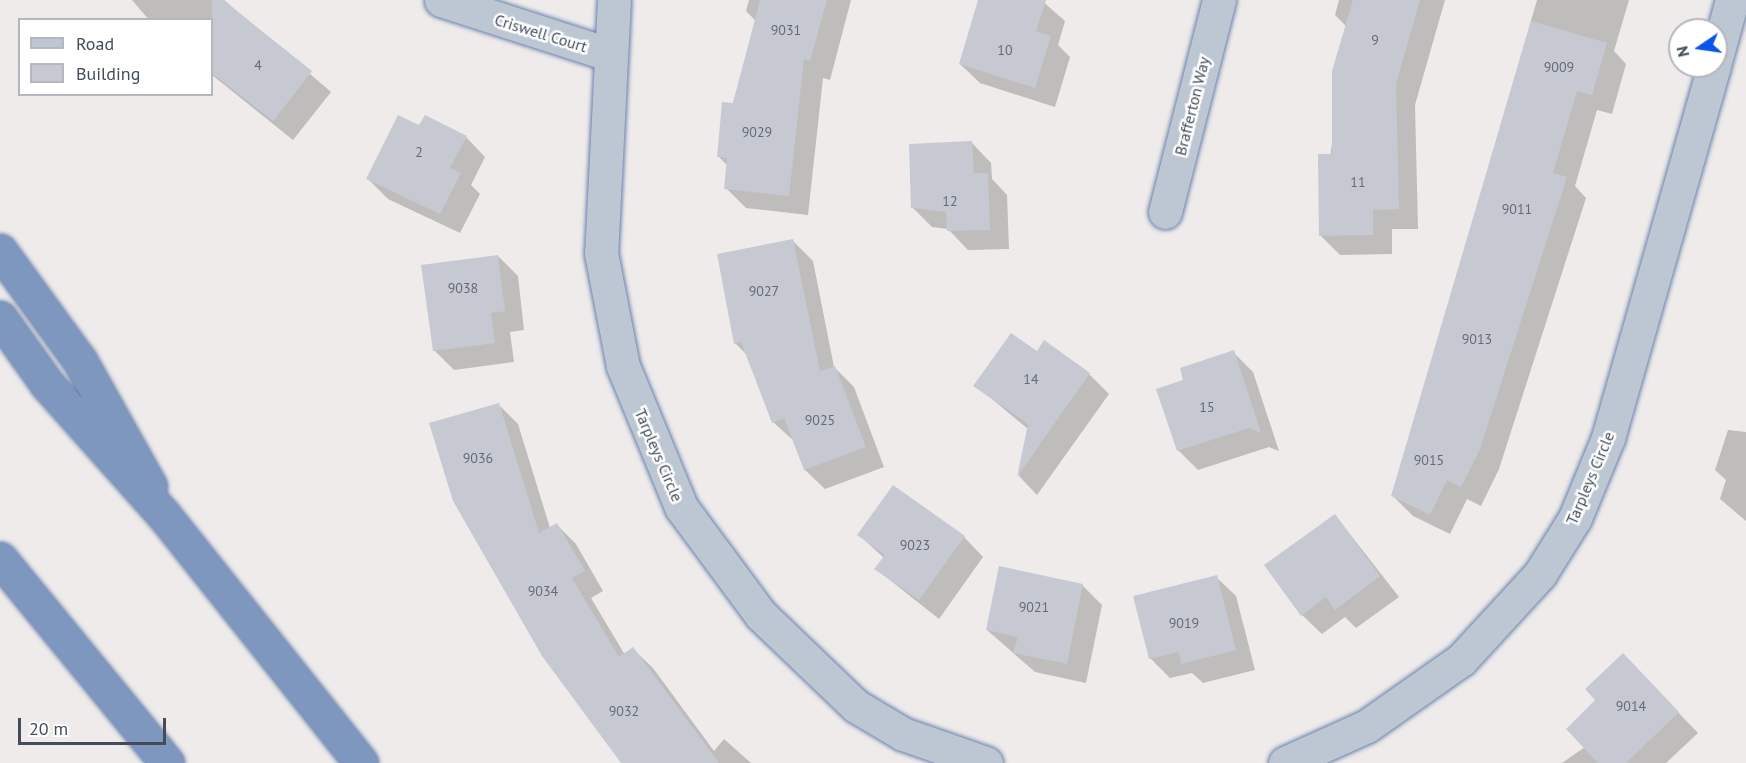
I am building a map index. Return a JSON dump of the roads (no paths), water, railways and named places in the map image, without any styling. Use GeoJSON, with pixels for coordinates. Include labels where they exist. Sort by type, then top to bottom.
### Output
{"type":"FeatureCollection","features":[{"type":"Feature","properties":{"kind":"highway"},"geometry":{"type":"LineString","coordinates":[[0,251],[120,424],[164,514]]}},
{"type":"Feature","properties":{"kind":"highway"},"geometry":{"type":"LineString","coordinates":[[0,318],[93,439],[164,514],[361,763]]}},
{"type":"Feature","properties":{"kind":"highway"},"geometry":{"type":"LineString","coordinates":[[0,559],[167,763]]}},
{"type":"Feature","properties":{"kind":"street","name":"Criswell Court"},"geometry":{"type":"LineString","coordinates":[[441,0],[608,54]]}},
{"type":"Feature","properties":{"kind":"street","name":"Tarpleys Circle"},"geometry":{"type":"LineString","coordinates":[[614,0],[608,54],[601,253],[623,366],[681,507],[761,615],[856,706],[903,734],[986,763]]}},
{"type":"Feature","properties":{"kind":"street","name":"Brafferton Way"},"geometry":{"type":"LineString","coordinates":[[1165,212],[1219,0]]}},
{"type":"Feature","properties":{"kind":"street"},"geometry":{"type":"LineString","coordinates":[[1727,18],[1732,0]]}},
{"type":"Feature","properties":{"kind":"street","name":"Tarpleys Circle"},"geometry":{"type":"LineString","coordinates":[[1285,763],[1367,726],[1461,660],[1540,574],[1569,527],[1608,438],[1711,78]]}}]}
